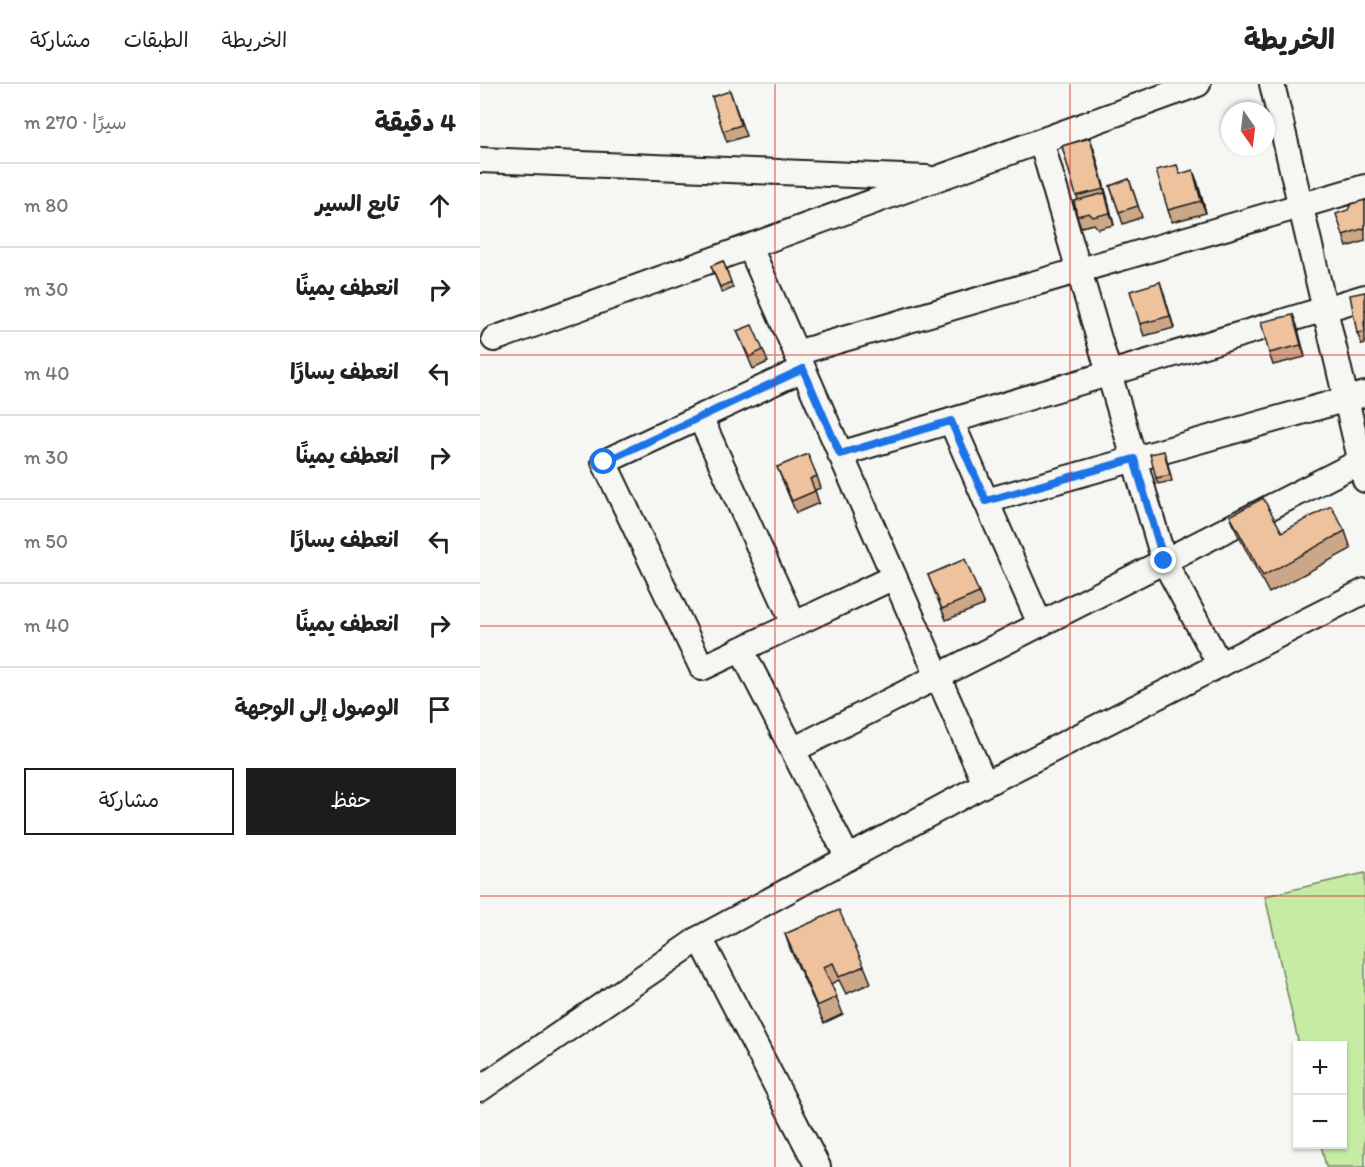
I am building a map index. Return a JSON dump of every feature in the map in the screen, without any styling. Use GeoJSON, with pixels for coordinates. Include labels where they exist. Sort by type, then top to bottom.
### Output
{"type":"FeatureCollection","features":[{"type":"Feature","properties":{"kind":"street"},"geometry":{"type":"LineString","coordinates":[[494,339],[1198,84]]}},
{"type":"Feature","properties":{"kind":"street"},"geometry":{"type":"LineString","coordinates":[[793,750],[1164,561],[1364,467],[1355,397],[1325,309],[1272,84]]}},
{"type":"Feature","properties":{"kind":"street"},"geometry":{"type":"LineString","coordinates":[[1041,141],[1164,561],[1220,665]]}},
{"type":"Feature","properties":{"kind":"street"},"geometry":{"type":"LineString","coordinates":[[480,160],[938,179]]}},
{"type":"Feature","properties":{"kind":"street"},"geometry":{"type":"LineString","coordinates":[[894,577],[702,668],[604,462],[699,417],[800,361],[1079,270],[1365,187]]}},
{"type":"Feature","properties":{"kind":"street"},"geometry":{"type":"LineString","coordinates":[[750,247],[985,784]]}},
{"type":"Feature","properties":{"kind":"street"},"geometry":{"type":"LineString","coordinates":[[840,454],[1365,297]]}},
{"type":"Feature","properties":{"kind":"street"},"geometry":{"type":"LineString","coordinates":[[986,501],[1355,397]]}},
{"type":"Feature","properties":{"kind":"street"},"geometry":{"type":"LineString","coordinates":[[699,417],[794,624]]}},
{"type":"Feature","properties":{"kind":"street"},"geometry":{"type":"LineString","coordinates":[[951,421],[1040,624]]}},
{"type":"Feature","properties":{"kind":"street"},"geometry":{"type":"LineString","coordinates":[[480,1089],[700,938],[985,784],[1365,591]]}},
{"type":"Feature","properties":{"kind":"street"},"geometry":{"type":"LineString","coordinates":[[741,649],[848,858]]}},
{"type":"Feature","properties":{"kind":"street"},"geometry":{"type":"LineString","coordinates":[[700,938],[818,1167]]}},
{"type":"Feature","properties":{"kind":"green space"},"geometry":{"type":"Polygon","coordinates":[[[1365,873],[1365,1167],[1326,1167],[1322,1149],[1347,1149],[1347,1041],[1298,1041],[1265,896],[1365,873]]]}},
{"type":"Feature","properties":{"kind":"building"},"geometry":{"type":"Polygon","coordinates":[[[730,91],[741,125],[723,131],[712,97],[730,91]]]}},
{"type":"Feature","properties":{"kind":"building"},"geometry":{"type":"Polygon","coordinates":[[[1090,138],[1104,189],[1076,196],[1062,146],[1090,138]]]}},
{"type":"Feature","properties":{"kind":"building"},"geometry":{"type":"Polygon","coordinates":[[[1177,165],[1180,174],[1193,170],[1201,201],[1168,210],[1156,170],[1177,165]]]}},
{"type":"Feature","properties":{"kind":"building"},"geometry":{"type":"Polygon","coordinates":[[[1129,179],[1138,206],[1119,212],[1110,186],[1129,179]]]}},
{"type":"Feature","properties":{"kind":"building"},"geometry":{"type":"Polygon","coordinates":[[[1105,193],[1110,213],[1093,217],[1089,213],[1077,216],[1074,201],[1105,193]]]}},
{"type":"Feature","properties":{"kind":"building"},"geometry":{"type":"Polygon","coordinates":[[[1365,200],[1365,228],[1343,235],[1336,214],[1348,210],[1351,204],[1365,200]]]}},
{"type":"Feature","properties":{"kind":"building"},"geometry":{"type":"Polygon","coordinates":[[[723,261],[731,282],[720,287],[711,266],[723,261]]]}},
{"type":"Feature","properties":{"kind":"building"},"geometry":{"type":"Polygon","coordinates":[[[1160,282],[1170,316],[1140,324],[1130,291],[1160,282]]]}},
{"type":"Feature","properties":{"kind":"building"},"geometry":{"type":"Polygon","coordinates":[[[1365,292],[1365,332],[1357,333],[1350,295],[1365,292]]]}},
{"type":"Feature","properties":{"kind":"building"},"geometry":{"type":"Polygon","coordinates":[[[1293,315],[1301,345],[1269,353],[1261,322],[1293,315]]]}},
{"type":"Feature","properties":{"kind":"building"},"geometry":{"type":"Polygon","coordinates":[[[752,325],[763,350],[749,357],[737,331],[752,325]]]}},
{"type":"Feature","properties":{"kind":"building"},"geometry":{"type":"Polygon","coordinates":[[[1164,451],[1170,475],[1156,478],[1150,454],[1164,451]]]}},
{"type":"Feature","properties":{"kind":"building"},"geometry":{"type":"Polygon","coordinates":[[[808,454],[817,476],[810,479],[815,491],[792,501],[777,467],[808,454]]]}},
{"type":"Feature","properties":{"kind":"building"},"geometry":{"type":"Polygon","coordinates":[[[1263,498],[1282,532],[1331,506],[1345,531],[1263,576],[1230,516],[1263,498]]]}},
{"type":"Feature","properties":{"kind":"building"},"geometry":{"type":"Polygon","coordinates":[[[965,559],[979,593],[942,609],[928,575],[965,559]]]}},
{"type":"Feature","properties":{"kind":"building"},"geometry":{"type":"Polygon","coordinates":[[[839,910],[864,966],[839,977],[833,963],[823,967],[837,997],[817,1006],[785,934],[839,910]]]}},
{"type":"Feature","properties":{"kind":"route"},"geometry":{"type":"LineString","coordinates":[[604,462],[803,369],[840,454],[951,421],[986,501],[1134,459],[1164,561]]}}]}
